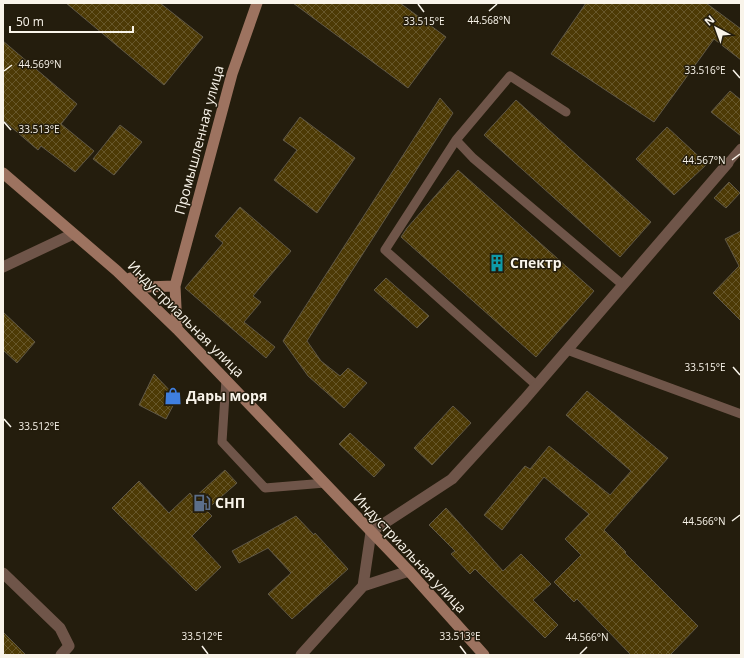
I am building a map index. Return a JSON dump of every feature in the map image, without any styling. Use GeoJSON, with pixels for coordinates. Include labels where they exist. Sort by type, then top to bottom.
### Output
{"type":"FeatureCollection","features":[{"type":"Feature","properties":{"kind":"main road","name":"Промышленная улица"},"geometry":{"type":"LineString","coordinates":[[177,329],[175,286],[232,74],[257,3]]}},
{"type":"Feature","properties":{"kind":"main road","name":"Индустриальная улица"},"geometry":{"type":"LineString","coordinates":[[3,173],[117,272],[177,329],[409,571],[484,655]]}},
{"type":"Feature","properties":{"kind":"main road"},"geometry":{"type":"LineString","coordinates":[[117,272],[145,286],[175,286]]}},
{"type":"Feature","properties":{"kind":"street"},"geometry":{"type":"LineString","coordinates":[[363,586],[371,532],[452,480],[567,350],[728,163]]}},
{"type":"Feature","properties":{"kind":"street"},"geometry":{"type":"LineString","coordinates":[[3,267],[73,234]]}},
{"type":"Feature","properties":{"kind":"street"},"geometry":{"type":"LineString","coordinates":[[301,655],[363,586],[409,571]]}},
{"type":"Feature","properties":{"kind":"street"},"geometry":{"type":"LineString","coordinates":[[3,574],[60,628],[69,646],[61,655]]}},
{"type":"Feature","properties":{"kind":"lane"},"geometry":{"type":"LineString","coordinates":[[536,385],[385,250],[456,140],[510,76],[566,112]]}},
{"type":"Feature","properties":{"kind":"lane"},"geometry":{"type":"LineString","coordinates":[[456,140],[473,158],[623,285]]}},
{"type":"Feature","properties":{"kind":"lane"},"geometry":{"type":"LineString","coordinates":[[728,163],[741,148]]}},
{"type":"Feature","properties":{"kind":"lane"},"geometry":{"type":"LineString","coordinates":[[567,350],[741,414]]}},
{"type":"Feature","properties":{"kind":"lane"},"geometry":{"type":"LineString","coordinates":[[226,379],[222,442],[265,488],[325,483]]}},
{"type":"Feature","properties":{"kind":"building"},"geometry":{"type":"Polygon","coordinates":[[[66,3],[160,3],[203,37],[164,85],[66,3]]]}},
{"type":"Feature","properties":{"kind":"building"},"geometry":{"type":"Polygon","coordinates":[[[293,3],[400,3],[446,37],[408,88],[293,3]]]}},
{"type":"Feature","properties":{"kind":"building"},"geometry":{"type":"Polygon","coordinates":[[[586,3],[706,3],[741,29],[741,60],[714,39],[654,122],[551,54],[586,3]]]}},
{"type":"Feature","properties":{"kind":"building"},"geometry":{"type":"Polygon","coordinates":[[[3,41],[77,104],[61,124],[94,151],[75,172],[41,146],[38,150],[3,120],[3,41]]]}},
{"type":"Feature","properties":{"kind":"building"},"geometry":{"type":"Polygon","coordinates":[[[730,91],[741,100],[741,136],[711,112],[730,91]]]}},
{"type":"Feature","properties":{"kind":"building"},"geometry":{"type":"Polygon","coordinates":[[[440,98],[453,113],[307,341],[321,361],[340,376],[348,368],[367,383],[344,408],[308,376],[283,341],[440,98]]]}},
{"type":"Feature","properties":{"kind":"building"},"geometry":{"type":"Polygon","coordinates":[[[516,100],[651,222],[620,257],[484,135],[516,100]]]}},
{"type":"Feature","properties":{"kind":"building"},"geometry":{"type":"Polygon","coordinates":[[[300,117],[355,158],[317,213],[274,180],[297,150],[283,140],[300,117]]]}},
{"type":"Feature","properties":{"kind":"building"},"geometry":{"type":"Polygon","coordinates":[[[120,125],[142,142],[114,175],[93,159],[120,125]]]}},
{"type":"Feature","properties":{"kind":"building"},"geometry":{"type":"Polygon","coordinates":[[[667,127],[707,164],[674,195],[636,159],[667,127]]]}},
{"type":"Feature","properties":{"kind":"building","name":"Спектр"},"geometry":{"type":"Polygon","coordinates":[[[458,170],[594,291],[536,357],[401,237],[407,228],[458,170]]]}},
{"type":"Feature","properties":{"kind":"building"},"geometry":{"type":"Polygon","coordinates":[[[729,182],[740,193],[726,208],[714,198],[729,182]]]}},
{"type":"Feature","properties":{"kind":"building"},"geometry":{"type":"Polygon","coordinates":[[[240,207],[291,251],[253,296],[261,302],[244,322],[275,347],[266,358],[185,288],[223,243],[215,236],[240,207]]]}},
{"type":"Feature","properties":{"kind":"building"},"geometry":{"type":"Polygon","coordinates":[[[741,231],[741,321],[713,293],[739,266],[725,239],[741,231]]]}},
{"type":"Feature","properties":{"kind":"building"},"geometry":{"type":"Polygon","coordinates":[[[386,278],[429,316],[417,328],[374,290],[386,278]]]}},
{"type":"Feature","properties":{"kind":"building"},"geometry":{"type":"Polygon","coordinates":[[[3,312],[35,342],[17,363],[3,350],[3,312]]]}},
{"type":"Feature","properties":{"kind":"building"},"geometry":{"type":"Polygon","coordinates":[[[154,374],[177,398],[166,419],[139,405],[154,374]]]}},
{"type":"Feature","properties":{"kind":"building"},"geometry":{"type":"Polygon","coordinates":[[[587,391],[668,458],[604,530],[698,626],[670,655],[631,655],[577,599],[574,602],[554,582],[581,555],[565,539],[589,514],[544,477],[502,530],[484,515],[525,466],[530,469],[549,446],[610,495],[631,471],[566,415],[587,391]]]}},
{"type":"Feature","properties":{"kind":"building"},"geometry":{"type":"Polygon","coordinates":[[[453,406],[471,423],[432,465],[414,448],[453,406]]]}},
{"type":"Feature","properties":{"kind":"building"},"geometry":{"type":"Polygon","coordinates":[[[350,433],[385,465],[374,477],[339,444],[350,433]]]}},
{"type":"Feature","properties":{"kind":"building"},"geometry":{"type":"Polygon","coordinates":[[[225,470],[237,483],[206,510],[212,516],[192,536],[221,567],[196,591],[112,508],[139,481],[169,513],[190,493],[194,498],[225,470]]]}},
{"type":"Feature","properties":{"kind":"building"},"geometry":{"type":"Polygon","coordinates":[[[446,508],[503,571],[521,554],[551,584],[533,600],[558,625],[545,638],[475,569],[470,574],[451,554],[455,551],[429,525],[446,508]]]}},
{"type":"Feature","properties":{"kind":"building"},"geometry":{"type":"Polygon","coordinates":[[[296,516],[314,535],[315,533],[348,569],[292,619],[268,594],[291,573],[268,548],[239,563],[232,551],[296,516]]]}},
{"type":"Feature","properties":{"kind":"building"},"geometry":{"type":"Polygon","coordinates":[[[3,632],[26,655],[3,655],[3,632]]]}},
{"type":"Feature","properties":{"kind":"place","name":"Спектр"},"geometry":{"type":"Point","coordinates":[497,263]}},
{"type":"Feature","properties":{"kind":"place","name":"Дары моря"},"geometry":{"type":"Point","coordinates":[173,396]}},
{"type":"Feature","properties":{"kind":"place","name":"СНП"},"geometry":{"type":"Point","coordinates":[202,503]}}]}
